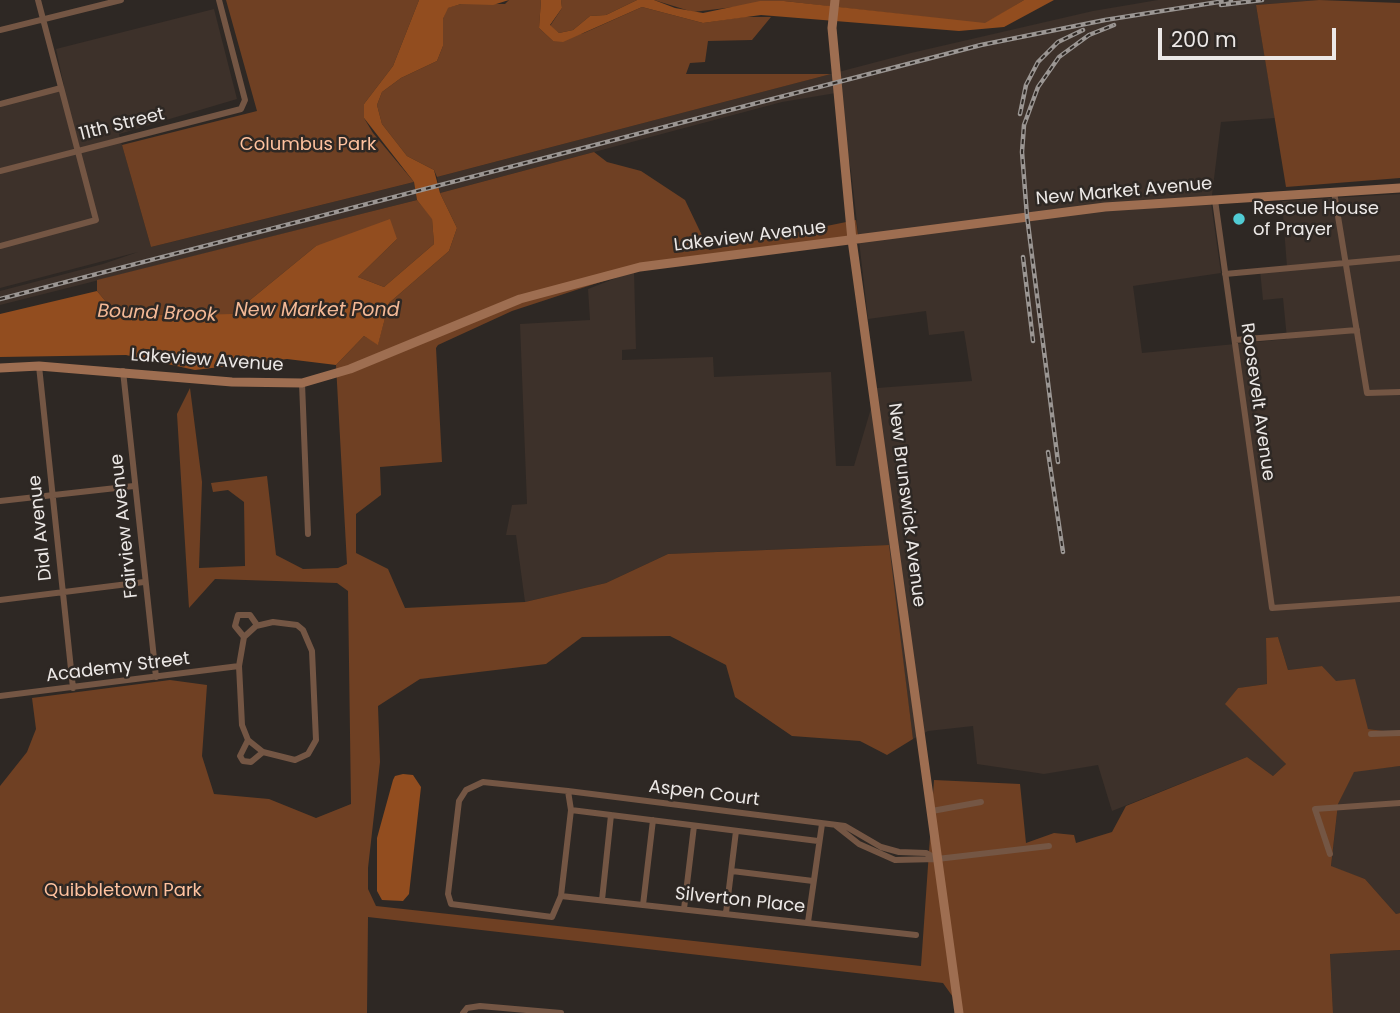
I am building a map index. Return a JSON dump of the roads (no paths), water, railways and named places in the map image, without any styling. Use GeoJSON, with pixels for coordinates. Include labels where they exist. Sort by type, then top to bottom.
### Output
{"type":"FeatureCollection","features":[{"type":"Feature","properties":{"kind":"main road","name":"New Brunswick Avenue"},"geometry":{"type":"LineString","coordinates":[[835,0],[832,28],[852,240],[959,1013]]}},
{"type":"Feature","properties":{"kind":"main road","name":"New Market Avenue"},"geometry":{"type":"LineString","coordinates":[[852,240],[1105,207],[1400,188]]}},
{"type":"Feature","properties":{"kind":"main road","name":"Lakeview Avenue"},"geometry":{"type":"LineString","coordinates":[[0,368],[39,366],[232,382],[302,383],[350,369],[520,299],[588,280],[640,267],[852,240]]}},
{"type":"Feature","properties":{"kind":"street"},"geometry":{"type":"LineString","coordinates":[[0,246],[96,220],[38,0]]}},
{"type":"Feature","properties":{"kind":"street"},"geometry":{"type":"LineString","coordinates":[[0,30],[121,0]]}},
{"type":"Feature","properties":{"kind":"street","name":"11th Street"},"geometry":{"type":"LineString","coordinates":[[0,171],[238,110],[245,100],[219,0]]}},
{"type":"Feature","properties":{"kind":"street"},"geometry":{"type":"LineString","coordinates":[[0,104],[61,88]]}},
{"type":"Feature","properties":{"kind":"street"},"geometry":{"type":"LineString","coordinates":[[1334,192],[1367,393],[1400,392]]}},
{"type":"Feature","properties":{"kind":"street","name":"Roosevelt Avenue"},"geometry":{"type":"LineString","coordinates":[[1215,200],[1272,608],[1400,599]]}},
{"type":"Feature","properties":{"kind":"street"},"geometry":{"type":"LineString","coordinates":[[1225,274],[1400,258]]}},
{"type":"Feature","properties":{"kind":"street"},"geometry":{"type":"LineString","coordinates":[[1235,340],[1357,330]]}},
{"type":"Feature","properties":{"kind":"street","name":"Dial Avenue"},"geometry":{"type":"LineString","coordinates":[[39,366],[73,688]]}},
{"type":"Feature","properties":{"kind":"street","name":"Fairview Avenue"},"geometry":{"type":"LineString","coordinates":[[123,371],[156,677]]}},
{"type":"Feature","properties":{"kind":"street"},"geometry":{"type":"LineString","coordinates":[[302,383],[308,534]]}},
{"type":"Feature","properties":{"kind":"street"},"geometry":{"type":"LineString","coordinates":[[0,501],[134,486]]}},
{"type":"Feature","properties":{"kind":"street"},"geometry":{"type":"LineString","coordinates":[[0,600],[145,582]]}},
{"type":"Feature","properties":{"kind":"street"},"geometry":{"type":"LineString","coordinates":[[244,637],[234,626],[238,615],[250,615],[257,625]]}},
{"type":"Feature","properties":{"kind":"street"},"geometry":{"type":"LineString","coordinates":[[273,622],[298,626],[308,636],[312,651],[314,746],[305,756],[295,760],[263,752],[248,740],[242,725],[239,666],[244,637],[257,625],[273,622]]}},
{"type":"Feature","properties":{"kind":"street","name":"Academy Street"},"geometry":{"type":"LineString","coordinates":[[0,696],[239,666]]}},
{"type":"Feature","properties":{"kind":"street"},"geometry":{"type":"LineString","coordinates":[[1371,734],[1400,733]]}},
{"type":"Feature","properties":{"kind":"street"},"geometry":{"type":"LineString","coordinates":[[248,740],[242,748],[243,761],[251,762],[263,752]]}},
{"type":"Feature","properties":{"kind":"street","name":"Aspen Court"},"geometry":{"type":"LineString","coordinates":[[561,896],[552,916],[451,904],[448,894],[459,801],[466,790],[484,782],[845,826],[881,847],[899,852],[926,853],[937,859],[1049,846]]}},
{"type":"Feature","properties":{"kind":"street"},"geometry":{"type":"LineString","coordinates":[[561,896],[571,810],[568,791]]}},
{"type":"Feature","properties":{"kind":"street"},"geometry":{"type":"LineString","coordinates":[[932,811],[981,802]]}},
{"type":"Feature","properties":{"kind":"street"},"geometry":{"type":"LineString","coordinates":[[1330,854],[1315,809],[1400,803]]}},
{"type":"Feature","properties":{"kind":"street"},"geometry":{"type":"LineString","coordinates":[[571,810],[818,841]]}},
{"type":"Feature","properties":{"kind":"street"},"geometry":{"type":"LineString","coordinates":[[601,900],[611,815]]}},
{"type":"Feature","properties":{"kind":"street"},"geometry":{"type":"LineString","coordinates":[[643,905],[653,820]]}},
{"type":"Feature","properties":{"kind":"street"},"geometry":{"type":"LineString","coordinates":[[808,922],[822,824]]}},
{"type":"Feature","properties":{"kind":"street"},"geometry":{"type":"LineString","coordinates":[[684,909],[694,826]]}},
{"type":"Feature","properties":{"kind":"street"},"geometry":{"type":"LineString","coordinates":[[726,913],[736,831]]}},
{"type":"Feature","properties":{"kind":"street"},"geometry":{"type":"LineString","coordinates":[[732,871],[813,881]]}},
{"type":"Feature","properties":{"kind":"street","name":"Silverton Place"},"geometry":{"type":"LineString","coordinates":[[561,896],[916,935]]}},
{"type":"Feature","properties":{"kind":"street"},"geometry":{"type":"LineString","coordinates":[[463,1013],[467,1009],[480,1006],[561,1013]]}},
{"type":"Feature","properties":{"kind":"water","name":"New Market Pond"},"geometry":{"type":"Polygon","coordinates":[[[419,0],[509,0],[493,5],[461,4],[448,8],[443,19],[443,46],[437,61],[401,78],[382,92],[377,105],[382,124],[407,156],[434,170],[440,193],[457,228],[449,251],[389,303],[378,345],[364,336],[336,365],[287,359],[195,370],[126,355],[0,357],[0,314],[97,291],[117,315],[233,314],[316,246],[390,219],[397,239],[358,277],[384,287],[434,244],[432,219],[417,200],[414,182],[364,118],[364,104],[393,66],[419,0]]]}},
{"type":"Feature","properties":{"kind":"water"},"geometry":{"type":"Polygon","coordinates":[[[541,0],[561,0],[562,8],[550,25],[559,33],[573,30],[590,16],[606,15],[637,0],[654,0],[675,8],[703,13],[760,1],[784,1],[985,23],[1024,0],[1054,0],[1004,27],[959,31],[761,15],[703,23],[642,7],[563,42],[553,41],[539,28],[541,0]]]}},
{"type":"Feature","properties":{"kind":"water"},"geometry":{"type":"Polygon","coordinates":[[[413,775],[421,787],[409,894],[403,901],[382,900],[377,891],[377,838],[393,780],[395,776],[413,775]]]}},
{"type":"Feature","properties":{"kind":"railway"},"geometry":{"type":"LineString","coordinates":[[0,299],[981,45],[1105,20],[1231,0]]}},
{"type":"Feature","properties":{"kind":"railway"},"geometry":{"type":"LineString","coordinates":[[1221,5],[1262,0]]}},
{"type":"Feature","properties":{"kind":"railway"},"geometry":{"type":"LineString","coordinates":[[1058,462],[1027,216],[1022,152],[1024,125],[1038,87],[1059,57],[1089,35],[1114,25]]}},
{"type":"Feature","properties":{"kind":"railway"},"geometry":{"type":"LineString","coordinates":[[1020,114],[1026,85],[1038,62],[1058,42],[1083,30]]}},
{"type":"Feature","properties":{"kind":"railway"},"geometry":{"type":"LineString","coordinates":[[1023,257],[1033,341]]}},
{"type":"Feature","properties":{"kind":"railway"},"geometry":{"type":"LineString","coordinates":[[1048,452],[1063,552]]}},
{"type":"Feature","properties":{"kind":"place","name":"Rescue House of Prayer"},"geometry":{"type":"Point","coordinates":[1239,219]}},
{"type":"Feature","properties":{"kind":"park label","name":"Columbus Park"},"geometry":{"type":"Point","coordinates":[308,145]}},
{"type":"Feature","properties":{"kind":"park label","name":"Quibbletown Park"},"geometry":{"type":"Point","coordinates":[123,891]}},
{"type":"Feature","properties":{"kind":"water label","name":"Bound Brook"},"geometry":{"type":"Point","coordinates":[157,314]}}]}
